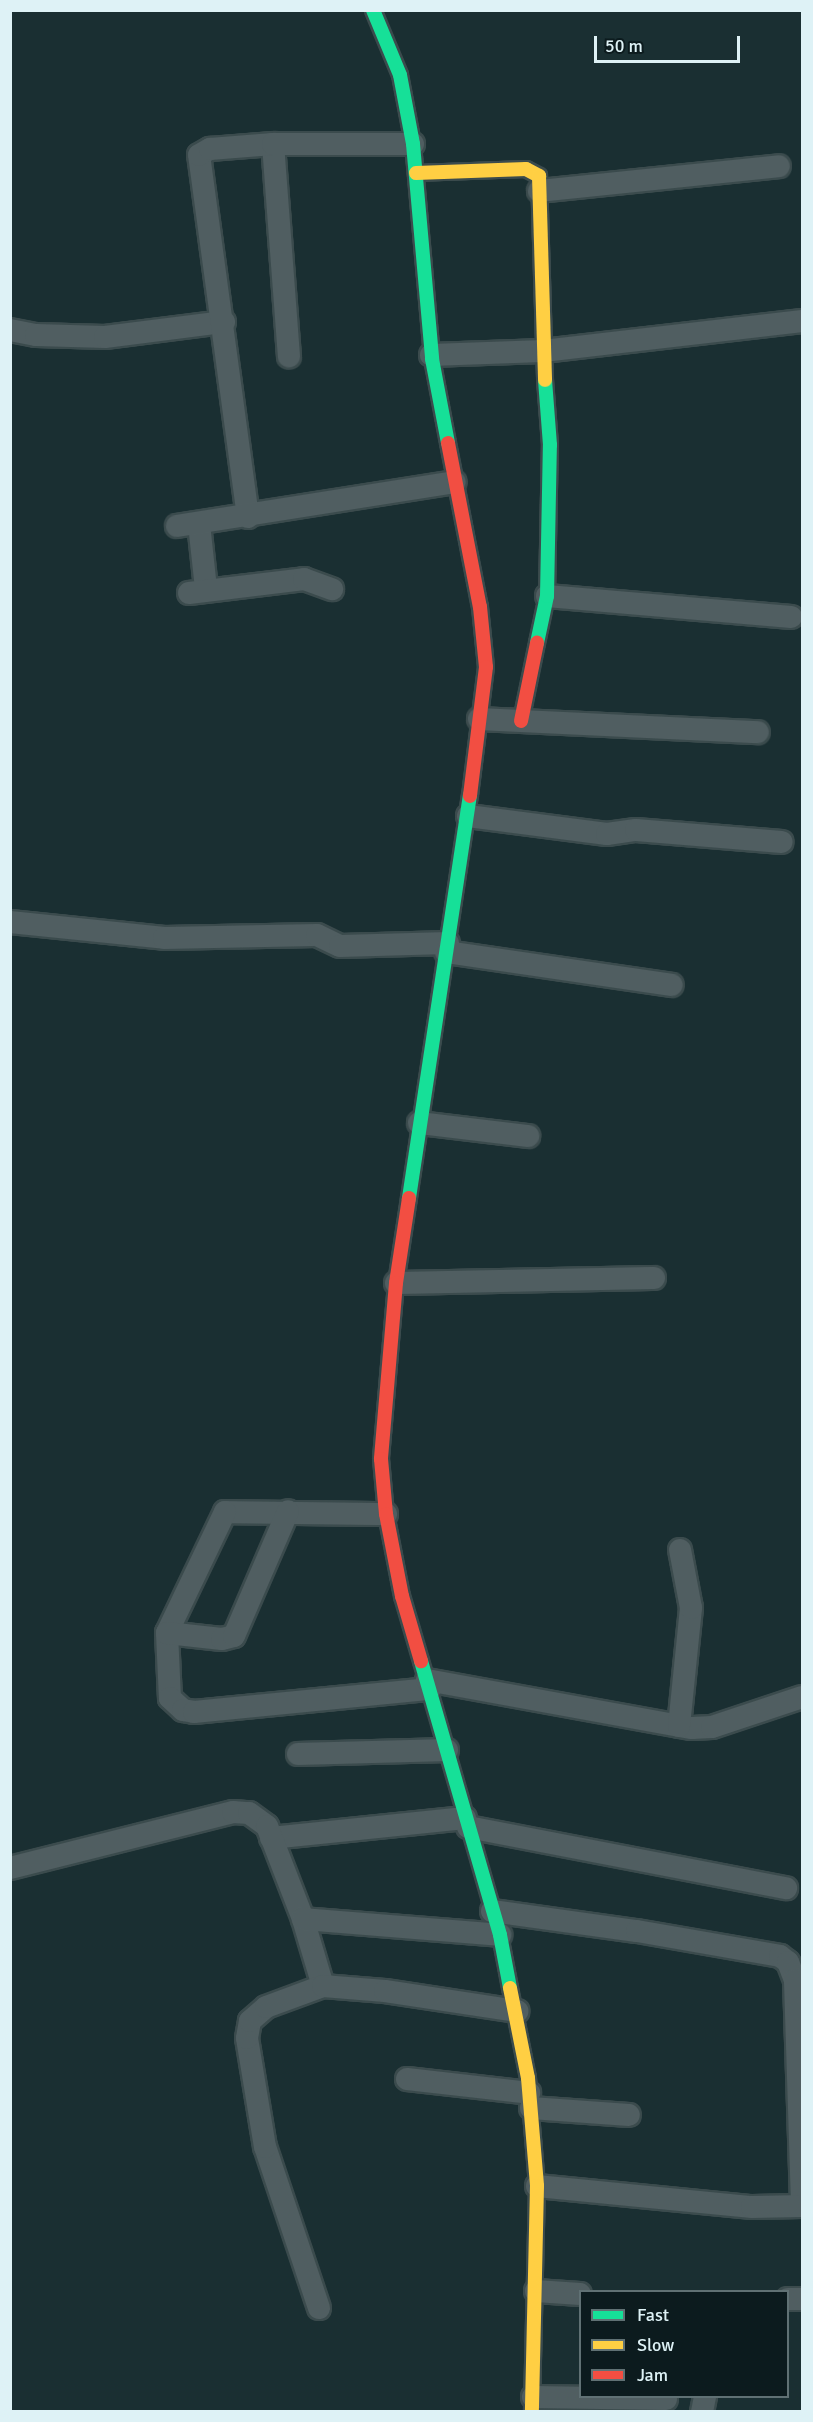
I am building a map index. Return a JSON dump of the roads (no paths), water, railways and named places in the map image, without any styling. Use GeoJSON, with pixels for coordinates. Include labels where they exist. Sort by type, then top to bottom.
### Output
{"type":"FeatureCollection","features":[{"type":"Feature","properties":{"kind":"street"},"geometry":{"type":"LineString","coordinates":[[373,10],[400,75],[413,144],[431,355],[485,639],[486,667],[468,816],[396,1283],[381,1437],[386,1514],[402,1596],[500,1935],[517,2012],[530,2100],[537,2186],[532,2404],[666,2399]]}},
{"type":"Feature","properties":{"kind":"street"},"geometry":{"type":"LineString","coordinates":[[248,517],[224,322],[198,158],[210,149],[273,144],[413,144]]}},
{"type":"Feature","properties":{"kind":"street"},"geometry":{"type":"LineString","coordinates":[[273,144],[289,356]]}},
{"type":"Feature","properties":{"kind":"street"},"geometry":{"type":"LineString","coordinates":[[539,190],[779,166]]}},
{"type":"Feature","properties":{"kind":"street"},"geometry":{"type":"LineString","coordinates":[[416,174],[526,169],[539,176],[543,351],[550,445],[547,596],[521,721]]}},
{"type":"Feature","properties":{"kind":"street"},"geometry":{"type":"LineString","coordinates":[[431,355],[543,351],[802,321]]}},
{"type":"Feature","properties":{"kind":"street"},"geometry":{"type":"LineString","coordinates":[[10,330],[36,335],[105,337],[224,322]]}},
{"type":"Feature","properties":{"kind":"street"},"geometry":{"type":"LineString","coordinates":[[332,589],[304,579],[197,591],[188,525],[455,482]]}},
{"type":"Feature","properties":{"kind":"street"},"geometry":{"type":"LineString","coordinates":[[547,596],[791,617]]}},
{"type":"Feature","properties":{"kind":"street"},"geometry":{"type":"LineString","coordinates":[[479,719],[758,732]]}},
{"type":"Feature","properties":{"kind":"street"},"geometry":{"type":"LineString","coordinates":[[468,816],[607,834],[636,831],[782,842]]}},
{"type":"Feature","properties":{"kind":"street"},"geometry":{"type":"LineString","coordinates":[[10,922],[164,938],[317,935],[339,945],[447,948],[672,985]]}},
{"type":"Feature","properties":{"kind":"street"},"geometry":{"type":"LineString","coordinates":[[419,1123],[528,1136]]}},
{"type":"Feature","properties":{"kind":"street"},"geometry":{"type":"LineString","coordinates":[[396,1283],[654,1278]]}},
{"type":"Feature","properties":{"kind":"street"},"geometry":{"type":"LineString","coordinates":[[167,1633],[222,1639],[234,1636],[288,1511]]}},
{"type":"Feature","properties":{"kind":"street"},"geometry":{"type":"LineString","coordinates":[[386,1514],[225,1512],[167,1633],[168,1688],[174,1704],[183,1710],[194,1712],[429,1684],[679,1726],[712,1727],[802,1697]]}},
{"type":"Feature","properties":{"kind":"street"},"geometry":{"type":"LineString","coordinates":[[679,1726],[691,1608],[680,1550]]}},
{"type":"Feature","properties":{"kind":"street"},"geometry":{"type":"LineString","coordinates":[[298,1754],[447,1750]]}},
{"type":"Feature","properties":{"kind":"street"},"geometry":{"type":"LineString","coordinates":[[10,1868],[233,1812],[256,1817],[267,1826],[303,1919],[323,1986]]}},
{"type":"Feature","properties":{"kind":"street"},"geometry":{"type":"LineString","coordinates":[[271,1838],[467,1822],[786,1888]]}},
{"type":"Feature","properties":{"kind":"street"},"geometry":{"type":"LineString","coordinates":[[492,1911],[780,1956],[793,1967],[801,2131],[802,2206],[753,2206],[537,2186]]}},
{"type":"Feature","properties":{"kind":"street"},"geometry":{"type":"LineString","coordinates":[[303,1919],[500,1935]]}},
{"type":"Feature","properties":{"kind":"street"},"geometry":{"type":"LineString","coordinates":[[319,2308],[265,2147],[247,2031],[256,2013],[266,2007],[323,1986],[385,1991],[517,2012]]}},
{"type":"Feature","properties":{"kind":"street"},"geometry":{"type":"LineString","coordinates":[[407,2079],[629,2115]]}},
{"type":"Feature","properties":{"kind":"street"},"geometry":{"type":"LineString","coordinates":[[536,2291],[579,2294]]}}]}
